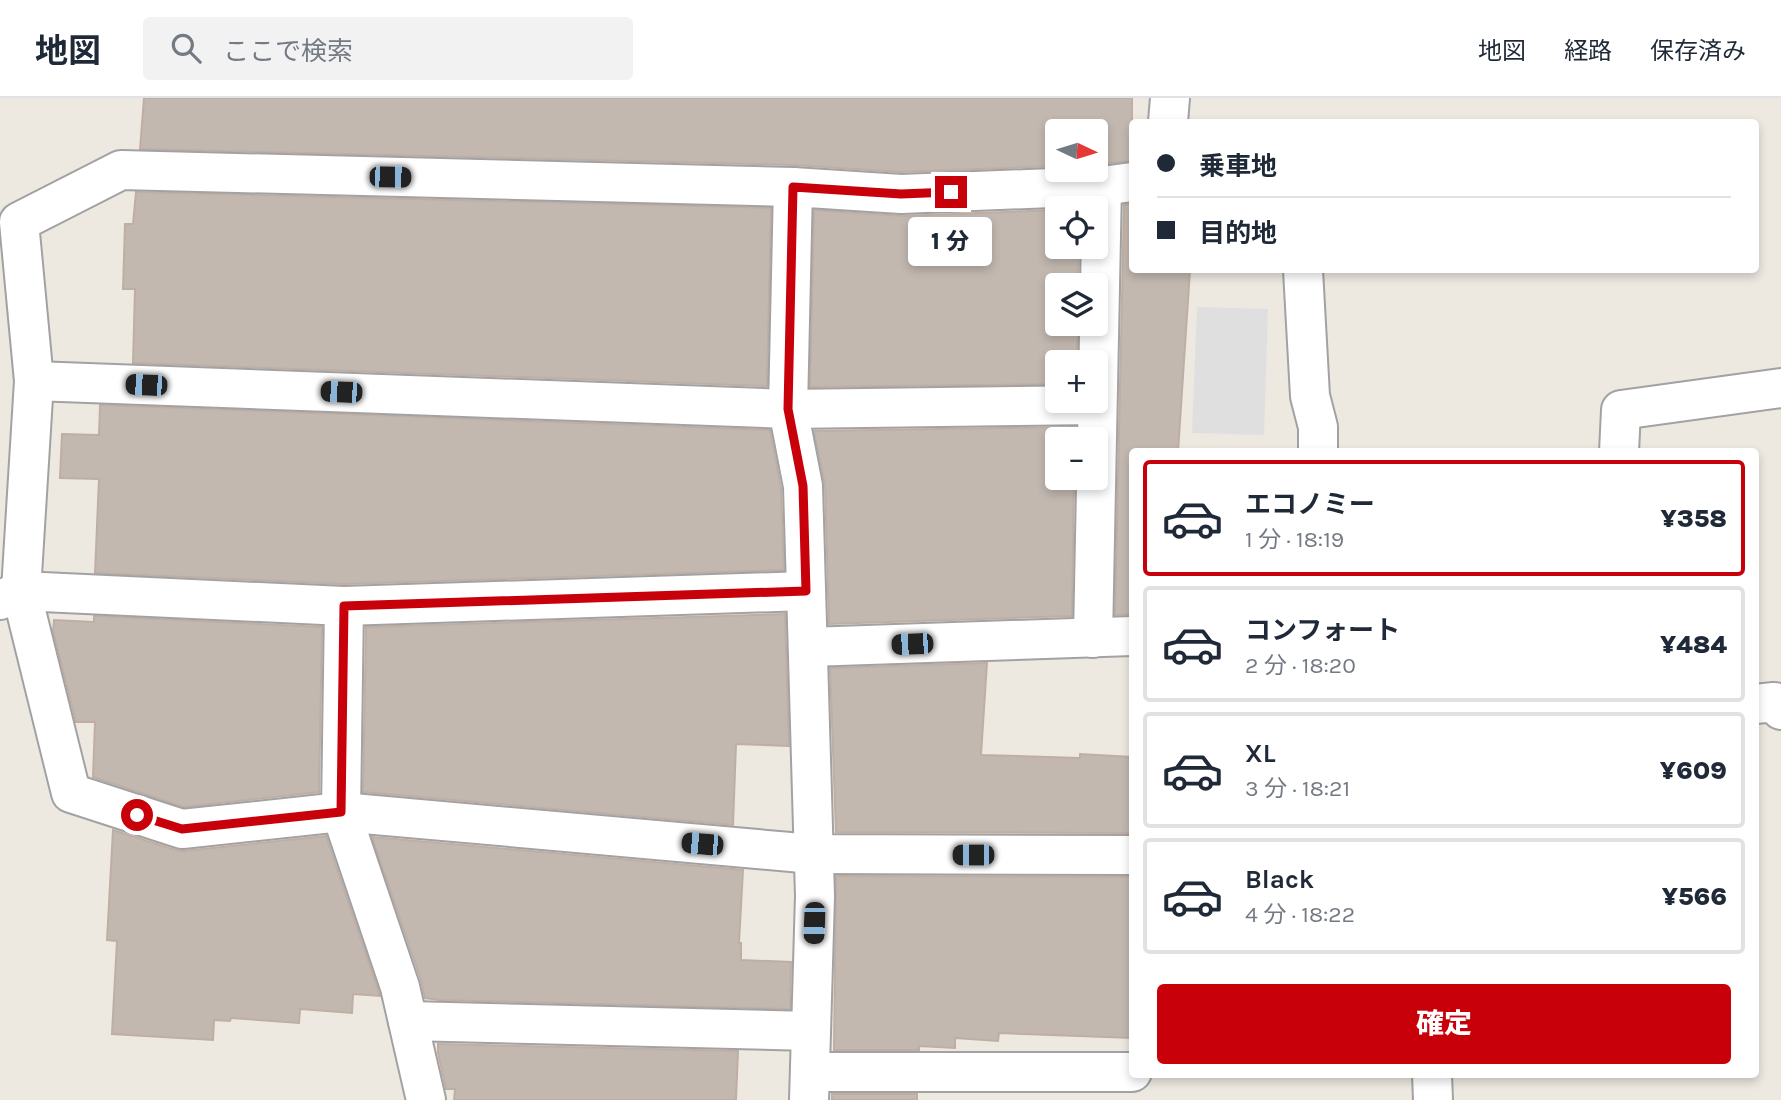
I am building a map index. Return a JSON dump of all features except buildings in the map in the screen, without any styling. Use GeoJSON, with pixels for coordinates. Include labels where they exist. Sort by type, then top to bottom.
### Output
{"type":"FeatureCollection","features":[{"type":"Feature","properties":{"kind":"street"},"geometry":{"type":"LineString","coordinates":[[1168,119],[1170,98]]}},
{"type":"Feature","properties":{"kind":"street"},"geometry":{"type":"LineString","coordinates":[[1102,350],[1117,184],[901,194],[793,187],[121,170],[19,222],[34,381],[10,596],[71,793],[182,829],[341,812],[813,854],[1129,855]]}},
{"type":"Feature","properties":{"kind":"street"},"geometry":{"type":"LineString","coordinates":[[793,187],[788,409],[803,486],[815,896],[809,1086],[1129,1072]]}},
{"type":"Feature","properties":{"kind":"street"},"geometry":{"type":"LineString","coordinates":[[1303,273],[1310,396],[1318,427],[1318,448]]}},
{"type":"Feature","properties":{"kind":"street"},"geometry":{"type":"LineString","coordinates":[[34,381],[788,409],[1045,406]]}},
{"type":"Feature","properties":{"kind":"street"},"geometry":{"type":"LineString","coordinates":[[1619,448],[1621,410],[1781,388]]}},
{"type":"Feature","properties":{"kind":"street"},"geometry":{"type":"LineString","coordinates":[[1093,638],[1097,413]]}},
{"type":"Feature","properties":{"kind":"street"},"geometry":{"type":"LineString","coordinates":[[10,596],[344,606],[806,591]]}},
{"type":"Feature","properties":{"kind":"street"},"geometry":{"type":"LineString","coordinates":[[344,606],[341,812],[400,987],[426,1100]]}},
{"type":"Feature","properties":{"kind":"street"},"geometry":{"type":"LineString","coordinates":[[808,647],[1129,636]]}},
{"type":"Feature","properties":{"kind":"street"},"geometry":{"type":"LineString","coordinates":[[408,1021],[811,1031]]}},
{"type":"Feature","properties":{"kind":"street"},"geometry":{"type":"LineString","coordinates":[[1432,1078],[1433,1100]]}},
{"type":"Feature","properties":{"kind":"shaded area"},"geometry":{"type":"Polygon","coordinates":[[[1197,307],[1268,309],[1264,435],[1192,433],[1197,307]]]}},
{"type":"Feature","properties":{"kind":"route"},"geometry":{"type":"LineString","coordinates":[[137,815],[182,829],[341,812],[344,606],[806,591],[803,486],[788,409],[793,187],[901,194],[951,192]]}}]}
